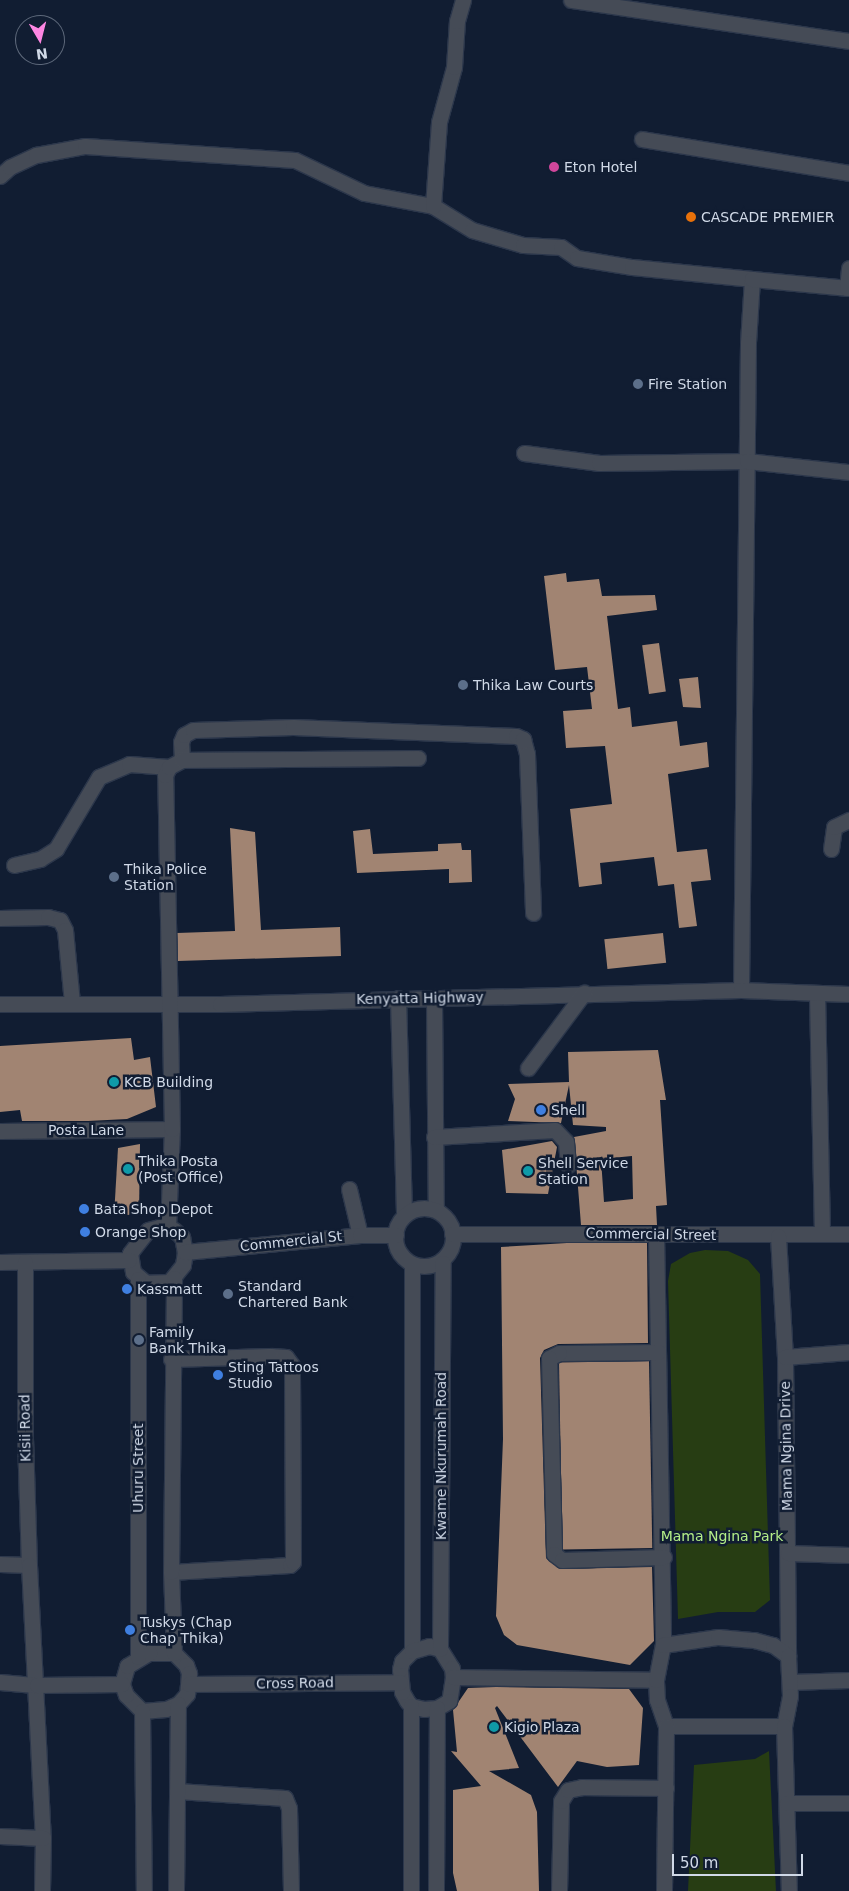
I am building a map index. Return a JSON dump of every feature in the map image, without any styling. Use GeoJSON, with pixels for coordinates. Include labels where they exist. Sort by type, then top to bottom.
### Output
{"type":"FeatureCollection","features":[{"type":"Feature","properties":{"kind":"street"},"geometry":{"type":"LineString","coordinates":[[432,206],[439,122],[454,67],[457,21],[463,0]]}},
{"type":"Feature","properties":{"kind":"street"},"geometry":{"type":"LineString","coordinates":[[571,0],[849,41]]}},
{"type":"Feature","properties":{"kind":"street"},"geometry":{"type":"LineString","coordinates":[[642,139],[849,173]]}},
{"type":"Feature","properties":{"kind":"street"},"geometry":{"type":"LineString","coordinates":[[0,176],[10,167],[36,155],[85,146],[296,160],[364,192],[432,206],[472,230],[523,244],[561,247],[577,258],[641,268],[848,288],[849,268]]}},
{"type":"Feature","properties":{"kind":"street"},"geometry":{"type":"LineString","coordinates":[[741,990],[747,461],[752,279]]}},
{"type":"Feature","properties":{"kind":"street"},"geometry":{"type":"LineString","coordinates":[[524,453],[599,463],[747,461],[849,472]]}},
{"type":"Feature","properties":{"kind":"street"},"geometry":{"type":"LineString","coordinates":[[168,1228],[172,1130],[165,776],[176,763],[184,735],[193,730],[293,726],[516,736],[522,739],[528,754],[532,913]]}},
{"type":"Feature","properties":{"kind":"street"},"geometry":{"type":"LineString","coordinates":[[14,865],[40,859],[56,849],[99,777],[129,764],[418,758]]}},
{"type":"Feature","properties":{"kind":"street"},"geometry":{"type":"LineString","coordinates":[[831,849],[834,828],[849,820]]}},
{"type":"Feature","properties":{"kind":"street"},"geometry":{"type":"LineString","coordinates":[[0,918],[48,916],[60,920],[65,930],[72,1004]]}},
{"type":"Feature","properties":{"kind":"street","name":"Kenyatta Highway"},"geometry":{"type":"LineString","coordinates":[[0,1004],[171,1004],[741,990],[817,994],[846,993]]}},
{"type":"Feature","properties":{"kind":"street"},"geometry":{"type":"LineString","coordinates":[[528,1068],[584,993]]}},
{"type":"Feature","properties":{"kind":"street"},"geometry":{"type":"LineString","coordinates":[[817,994],[822,1234]]}},
{"type":"Feature","properties":{"kind":"street"},"geometry":{"type":"LineString","coordinates":[[398,998],[404,1212],[396,1235],[403,1259],[412,1265],[428,1267],[443,1263],[451,1247],[452,1234],[448,1218],[436,1208],[424,1207],[404,1212]]}},
{"type":"Feature","properties":{"kind":"street"},"geometry":{"type":"LineString","coordinates":[[434,999],[436,1208]]}},
{"type":"Feature","properties":{"kind":"street","name":"Posta Lane"},"geometry":{"type":"LineString","coordinates":[[0,1131],[172,1130]]}},
{"type":"Feature","properties":{"kind":"street"},"geometry":{"type":"LineString","coordinates":[[434,1137],[555,1130],[566,1142],[568,1164]]}},
{"type":"Feature","properties":{"kind":"street"},"geometry":{"type":"LineString","coordinates":[[349,1189],[360,1235]]}},
{"type":"Feature","properties":{"kind":"street"},"geometry":{"type":"LineString","coordinates":[[174,1278],[154,1284],[138,1279],[130,1260],[133,1245],[148,1230],[168,1228],[179,1233],[185,1252],[184,1265],[174,1278],[171,1358],[171,1572],[174,1653],[186,1666],[189,1684],[187,1694],[178,1704],[166,1709],[142,1711],[132,1703],[122,1684],[127,1666],[138,1657],[149,1653],[174,1653]]}},
{"type":"Feature","properties":{"kind":"street","name":"Commercial Street"},"geometry":{"type":"LineString","coordinates":[[452,1234],[778,1236],[849,1234]]}},
{"type":"Feature","properties":{"kind":"street"},"geometry":{"type":"LineString","coordinates":[[656,1234],[664,1557],[663,1645],[656,1680],[657,1700],[666,1726],[664,1891]]}},
{"type":"Feature","properties":{"kind":"street","name":"Commercial St"},"geometry":{"type":"LineString","coordinates":[[185,1252],[360,1235],[396,1235]]}},
{"type":"Feature","properties":{"kind":"street","name":"Mama Ngina Drive"},"geometry":{"type":"LineString","coordinates":[[778,1236],[785,1357],[788,1656],[790,1682],[784,1726],[790,1891]]}},
{"type":"Feature","properties":{"kind":"street"},"geometry":{"type":"LineString","coordinates":[[0,1262],[130,1260]]}},
{"type":"Feature","properties":{"kind":"street","name":"Kisii Road"},"geometry":{"type":"LineString","coordinates":[[25,1262],[25,1439],[29,1565],[37,1685],[43,1838],[42,1891]]}},
{"type":"Feature","properties":{"kind":"street","name":"Kwame Nkurumah Road"},"geometry":{"type":"LineString","coordinates":[[440,1649],[443,1263]]}},
{"type":"Feature","properties":{"kind":"street","name":"Kwame Nkurumah Road"},"geometry":{"type":"LineString","coordinates":[[412,1265],[412,1651]]}},
{"type":"Feature","properties":{"kind":"street","name":"Uhuru Street"},"geometry":{"type":"LineString","coordinates":[[138,1279],[138,1657]]}},
{"type":"Feature","properties":{"kind":"street"},"geometry":{"type":"LineString","coordinates":[[658,1352],[559,1353],[549,1358],[554,1554],[562,1560],[664,1557]]}},
{"type":"Feature","properties":{"kind":"street"},"geometry":{"type":"LineString","coordinates":[[785,1357],[849,1352]]}},
{"type":"Feature","properties":{"kind":"street"},"geometry":{"type":"LineString","coordinates":[[171,1358],[270,1356],[286,1357],[292,1365],[293,1562],[290,1565],[171,1572]]}},
{"type":"Feature","properties":{"kind":"street"},"geometry":{"type":"LineString","coordinates":[[788,1553],[849,1554]]}},
{"type":"Feature","properties":{"kind":"street"},"geometry":{"type":"LineString","coordinates":[[0,1564],[29,1565]]}},
{"type":"Feature","properties":{"kind":"street"},"geometry":{"type":"LineString","coordinates":[[663,1645],[718,1637],[754,1640],[773,1645],[788,1656]]}},
{"type":"Feature","properties":{"kind":"street"},"geometry":{"type":"LineString","coordinates":[[411,1706],[437,1708],[449,1701],[453,1677],[452,1668],[440,1649],[429,1646],[412,1651],[402,1661],[400,1682],[411,1706],[411,1891]]}},
{"type":"Feature","properties":{"kind":"street"},"geometry":{"type":"LineString","coordinates":[[453,1677],[656,1680]]}},
{"type":"Feature","properties":{"kind":"street"},"geometry":{"type":"LineString","coordinates":[[790,1682],[849,1680]]}},
{"type":"Feature","properties":{"kind":"street"},"geometry":{"type":"LineString","coordinates":[[0,1682],[37,1685],[122,1684]]}},
{"type":"Feature","properties":{"kind":"street","name":"Cross Road"},"geometry":{"type":"LineString","coordinates":[[189,1684],[400,1682]]}},
{"type":"Feature","properties":{"kind":"street"},"geometry":{"type":"LineString","coordinates":[[176,1891],[178,1704]]}},
{"type":"Feature","properties":{"kind":"street"},"geometry":{"type":"LineString","coordinates":[[436,1891],[437,1708]]}},
{"type":"Feature","properties":{"kind":"street"},"geometry":{"type":"LineString","coordinates":[[142,1711],[144,1891]]}},
{"type":"Feature","properties":{"kind":"street"},"geometry":{"type":"LineString","coordinates":[[666,1726],[784,1726]]}},
{"type":"Feature","properties":{"kind":"street"},"geometry":{"type":"LineString","coordinates":[[559,1891],[561,1801],[568,1790],[582,1786],[666,1788]]}},
{"type":"Feature","properties":{"kind":"street"},"geometry":{"type":"LineString","coordinates":[[177,1791],[285,1798],[290,1808],[291,1891]]}},
{"type":"Feature","properties":{"kind":"street"},"geometry":{"type":"LineString","coordinates":[[787,1803],[849,1803]]}},
{"type":"Feature","properties":{"kind":"street"},"geometry":{"type":"LineString","coordinates":[[0,1836],[43,1838]]}},
{"type":"Feature","properties":{"kind":"green space","name":"Mama Ngina Park"},"geometry":{"type":"Polygon","coordinates":[[[705,1250],[728,1251],[748,1260],[760,1274],[770,1600],[755,1612],[718,1612],[678,1619],[668,1281],[671,1264],[690,1253],[705,1250]]]}},
{"type":"Feature","properties":{"kind":"green space"},"geometry":{"type":"Polygon","coordinates":[[[769,1751],[776,1891],[688,1891],[694,1765],[755,1759],[769,1751]]]}},
{"type":"Feature","properties":{"kind":"building"},"geometry":{"type":"Polygon","coordinates":[[[566,573],[567,582],[599,579],[602,596],[655,595],[657,610],[607,616],[618,709],[630,707],[632,727],[677,721],[680,746],[707,742],[709,767],[668,774],[677,852],[707,849],[711,880],[691,882],[697,926],[679,928],[674,884],[658,886],[654,857],[600,863],[602,884],[579,887],[570,809],[612,804],[605,746],[566,748],[563,711],[592,709],[587,667],[555,670],[544,576],[566,573]]]}},
{"type":"Feature","properties":{"kind":"building"},"geometry":{"type":"Polygon","coordinates":[[[659,643],[666,692],[649,694],[642,645],[659,643]]]}},
{"type":"Feature","properties":{"kind":"building"},"geometry":{"type":"Polygon","coordinates":[[[698,677],[701,708],[683,707],[679,679],[698,677]]]}},
{"type":"Feature","properties":{"kind":"building"},"geometry":{"type":"Polygon","coordinates":[[[230,828],[255,832],[261,930],[340,927],[341,956],[178,961],[177,933],[235,931],[230,828]]]}},
{"type":"Feature","properties":{"kind":"building"},"geometry":{"type":"Polygon","coordinates":[[[370,829],[373,854],[438,851],[438,844],[461,843],[462,850],[471,850],[472,882],[449,883],[449,869],[357,873],[353,831],[370,829]]]}},
{"type":"Feature","properties":{"kind":"building"},"geometry":{"type":"Polygon","coordinates":[[[663,933],[666,963],[607,969],[604,939],[663,933]]]}},
{"type":"Feature","properties":{"kind":"building"},"geometry":{"type":"Polygon","coordinates":[[[131,1038],[134,1060],[150,1057],[156,1107],[127,1119],[88,1121],[22,1121],[20,1110],[0,1112],[0,1046],[131,1038]]]}},
{"type":"Feature","properties":{"kind":"building"},"geometry":{"type":"Polygon","coordinates":[[[658,1050],[666,1100],[660,1100],[667,1205],[656,1206],[657,1225],[581,1225],[574,1137],[606,1131],[606,1127],[573,1125],[569,1085],[561,1123],[508,1121],[515,1099],[508,1084],[569,1082],[568,1052],[658,1050]],[[632,1156],[601,1159],[604,1202],[633,1199],[632,1156]]]}},
{"type":"Feature","properties":{"kind":"building","name":"Shell Service Station"},"geometry":{"type":"Polygon","coordinates":[[[552,1141],[557,1147],[548,1194],[506,1193],[502,1150],[552,1141]]]}},
{"type":"Feature","properties":{"kind":"building","name":"Thika Posta (Post Office)"},"geometry":{"type":"Polygon","coordinates":[[[140,1144],[139,1214],[114,1216],[118,1148],[140,1144]]]}},
{"type":"Feature","properties":{"kind":"building"},"geometry":{"type":"Polygon","coordinates":[[[567,1243],[647,1243],[648,1343],[558,1344],[544,1350],[540,1358],[546,1558],[562,1569],[652,1567],[654,1641],[630,1665],[517,1645],[504,1635],[496,1616],[503,1439],[501,1247],[567,1243]]]}},
{"type":"Feature","properties":{"kind":"building"},"geometry":{"type":"Polygon","coordinates":[[[649,1361],[652,1548],[562,1550],[559,1363],[649,1361]]]}},
{"type":"Feature","properties":{"kind":"building"},"geometry":{"type":"Polygon","coordinates":[[[468,1688],[629,1689],[643,1708],[639,1765],[607,1767],[577,1761],[558,1787],[497,1706],[495,1708],[519,1768],[489,1771],[531,1795],[537,1812],[539,1891],[457,1891],[453,1873],[453,1790],[481,1786],[451,1751],[457,1752],[453,1710],[468,1688]]]}},
{"type":"Feature","properties":{"kind":"place","name":"Eton Hotel"},"geometry":{"type":"Point","coordinates":[554,167]}},
{"type":"Feature","properties":{"kind":"place","name":"CASCADE PREMIER"},"geometry":{"type":"Point","coordinates":[691,217]}},
{"type":"Feature","properties":{"kind":"place","name":"Fire Station"},"geometry":{"type":"Point","coordinates":[638,384]}},
{"type":"Feature","properties":{"kind":"place","name":"Thika Law Courts"},"geometry":{"type":"Point","coordinates":[463,685]}},
{"type":"Feature","properties":{"kind":"place","name":"Thika Police Station"},"geometry":{"type":"Point","coordinates":[114,877]}},
{"type":"Feature","properties":{"kind":"place","name":"KCB Building"},"geometry":{"type":"Point","coordinates":[114,1082]}},
{"type":"Feature","properties":{"kind":"place","name":"Shell"},"geometry":{"type":"Point","coordinates":[541,1110]}},
{"type":"Feature","properties":{"kind":"place","name":"Thika Posta (Post Office)"},"geometry":{"type":"Point","coordinates":[128,1169]}},
{"type":"Feature","properties":{"kind":"place","name":"Shell Service Station"},"geometry":{"type":"Point","coordinates":[528,1171]}},
{"type":"Feature","properties":{"kind":"place","name":"Bata Shop Depot"},"geometry":{"type":"Point","coordinates":[84,1209]}},
{"type":"Feature","properties":{"kind":"place","name":"Orange Shop"},"geometry":{"type":"Point","coordinates":[85,1232]}},
{"type":"Feature","properties":{"kind":"place","name":"Kassmatt"},"geometry":{"type":"Point","coordinates":[127,1289]}},
{"type":"Feature","properties":{"kind":"place","name":"Standard Chartered Bank"},"geometry":{"type":"Point","coordinates":[228,1294]}},
{"type":"Feature","properties":{"kind":"place","name":"Family Bank Thika"},"geometry":{"type":"Point","coordinates":[139,1340]}},
{"type":"Feature","properties":{"kind":"place","name":"Sting Tattoos Studio"},"geometry":{"type":"Point","coordinates":[218,1375]}},
{"type":"Feature","properties":{"kind":"place","name":"Tuskys (Chap Chap Thika)"},"geometry":{"type":"Point","coordinates":[130,1630]}},
{"type":"Feature","properties":{"kind":"place","name":"Kigio Plaza"},"geometry":{"type":"Point","coordinates":[494,1727]}}]}
